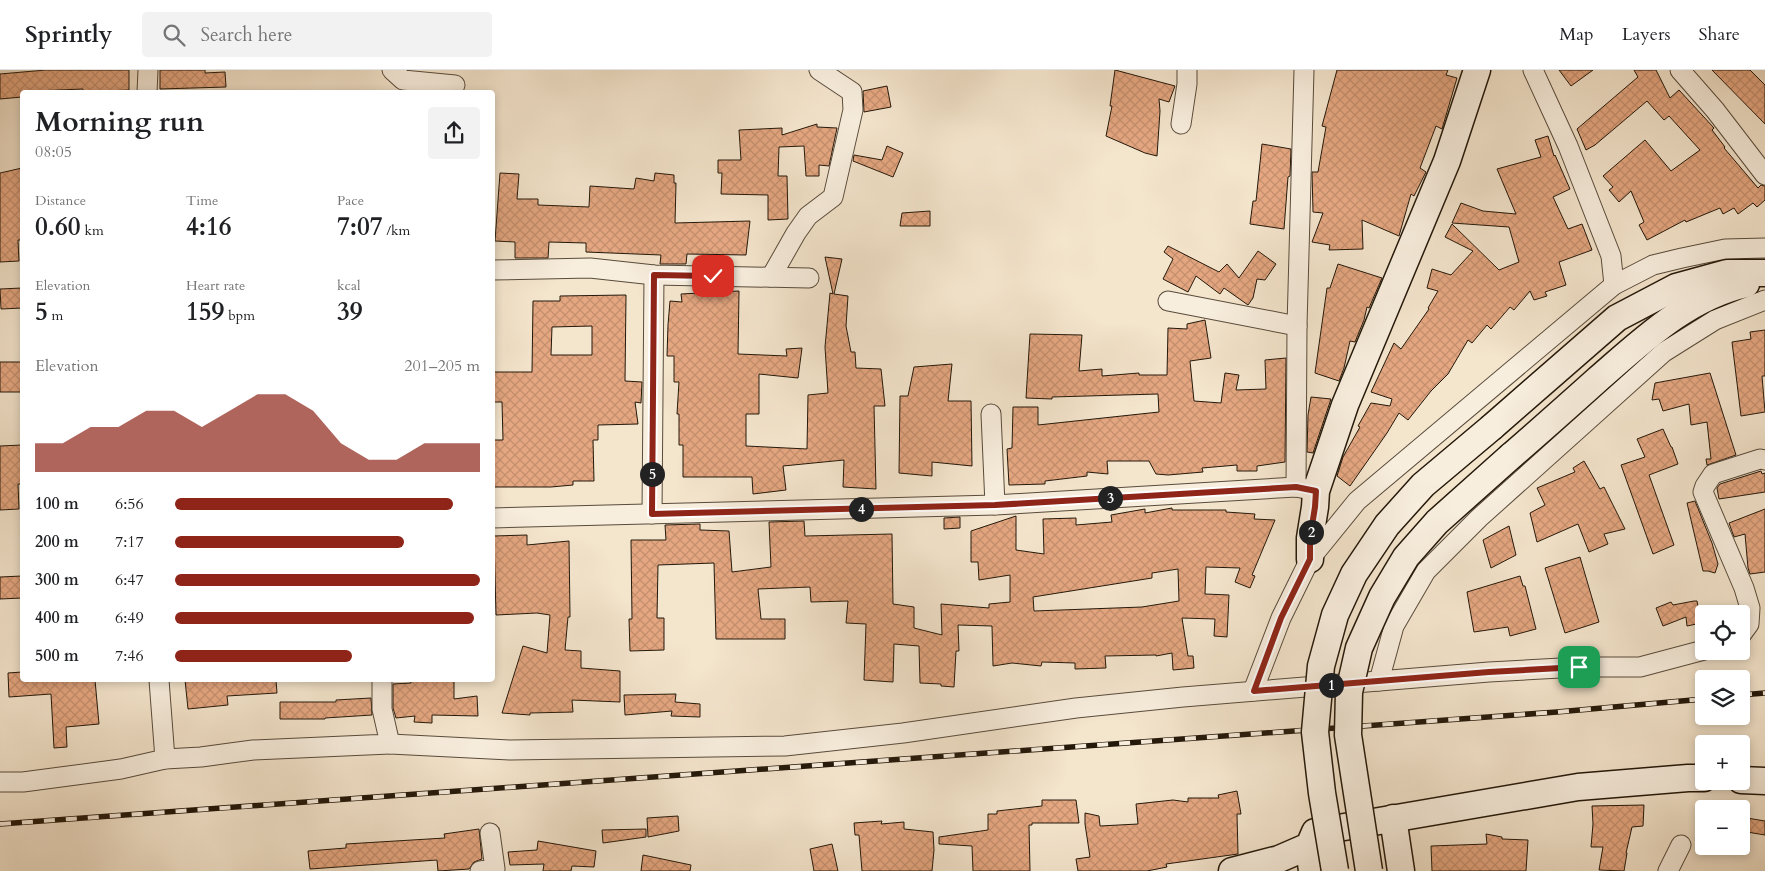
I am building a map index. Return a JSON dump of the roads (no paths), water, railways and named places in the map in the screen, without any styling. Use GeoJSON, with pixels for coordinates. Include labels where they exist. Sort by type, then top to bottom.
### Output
{"type":"FeatureCollection","features":[{"type":"Feature","properties":{"kind":"main road"},"geometry":{"type":"LineString","coordinates":[[1310,559],[1310,538],[1315,507],[1306,489],[1345,405],[1447,161],[1477,70]]}},
{"type":"Feature","properties":{"kind":"main road"},"geometry":{"type":"LineString","coordinates":[[1335,871],[1322,793],[1315,732],[1322,666],[1335,615],[1354,574],[1387,525],[1423,485],[1616,318],[1676,287],[1727,273],[1765,273]]}},
{"type":"Feature","properties":{"kind":"main road"},"geometry":{"type":"LineString","coordinates":[[1369,871],[1348,735],[1349,692],[1360,648],[1382,597],[1406,557],[1437,522],[1656,330],[1696,303],[1734,287],[1765,280]]}},
{"type":"Feature","properties":{"kind":"main road"},"geometry":{"type":"LineString","coordinates":[[1232,871],[1310,859],[1315,832],[1578,787],[1695,778]]}},
{"type":"Feature","properties":{"kind":"main road"},"geometry":{"type":"LineString","coordinates":[[1750,780],[1765,781]]}},
{"type":"Feature","properties":{"kind":"main road"},"geometry":{"type":"LineString","coordinates":[[1393,818],[1401,871]]}},
{"type":"Feature","properties":{"kind":"street"},"geometry":{"type":"LineString","coordinates":[[146,90],[148,70]]}},
{"type":"Feature","properties":{"kind":"street"},"geometry":{"type":"LineString","coordinates":[[392,70],[403,80],[455,85]]}},
{"type":"Feature","properties":{"kind":"street"},"geometry":{"type":"LineString","coordinates":[[771,277],[808,216],[833,197],[836,188],[853,110],[852,92],[819,70]]}},
{"type":"Feature","properties":{"kind":"street"},"geometry":{"type":"LineString","coordinates":[[1181,124],[1187,84],[1187,70]]}},
{"type":"Feature","properties":{"kind":"street"},"geometry":{"type":"LineString","coordinates":[[495,518],[995,505],[1306,489],[1298,326],[1304,70]]}},
{"type":"Feature","properties":{"kind":"street"},"geometry":{"type":"LineString","coordinates":[[1533,70],[1568,146],[1611,256],[1614,284]]}},
{"type":"Feature","properties":{"kind":"street"},"geometry":{"type":"LineString","coordinates":[[1680,70],[1715,110],[1765,174]]}},
{"type":"Feature","properties":{"kind":"street"},"geometry":{"type":"LineString","coordinates":[[1254,691],[1281,618],[1310,559],[1357,501],[1614,284],[1653,265],[1682,258],[1725,249],[1765,248]]}},
{"type":"Feature","properties":{"kind":"street"},"geometry":{"type":"LineString","coordinates":[[495,270],[590,268],[654,275],[809,278]]}},
{"type":"Feature","properties":{"kind":"street"},"geometry":{"type":"LineString","coordinates":[[652,514],[654,275]]}},
{"type":"Feature","properties":{"kind":"street"},"geometry":{"type":"LineString","coordinates":[[1379,681],[1394,626],[1426,571],[1479,518],[1664,352],[1715,320],[1765,300]]}},
{"type":"Feature","properties":{"kind":"street"},"geometry":{"type":"LineString","coordinates":[[1168,301],[1298,326]]}},
{"type":"Feature","properties":{"kind":"street"},"geometry":{"type":"LineString","coordinates":[[991,414],[995,505]]}},
{"type":"Feature","properties":{"kind":"street"},"geometry":{"type":"LineString","coordinates":[[1749,605],[1744,588],[1704,492],[1705,486],[1713,474],[1760,459],[1765,460]]}},
{"type":"Feature","properties":{"kind":"street"},"geometry":{"type":"LineString","coordinates":[[0,782],[23,782],[121,769],[165,759],[201,757],[253,750],[390,744],[510,750],[785,746],[903,733],[1076,708],[1254,691],[1489,672],[1579,667],[1640,667],[1695,652]]}},
{"type":"Feature","properties":{"kind":"street"},"geometry":{"type":"LineString","coordinates":[[159,682],[165,759]]}},
{"type":"Feature","properties":{"kind":"street"},"geometry":{"type":"LineString","coordinates":[[382,682],[382,709],[390,744]]}},
{"type":"Feature","properties":{"kind":"street"},"geometry":{"type":"LineString","coordinates":[[490,834],[493,870]]}},
{"type":"Feature","properties":{"kind":"street"},"geometry":{"type":"LineString","coordinates":[[1668,871],[1681,845]]}},
{"type":"Feature","properties":{"kind":"railway"},"geometry":{"type":"LineString","coordinates":[[1750,694],[1765,693]]}},
{"type":"Feature","properties":{"kind":"railway"},"geometry":{"type":"LineString","coordinates":[[0,824],[1557,712],[1695,700]]}}]}
